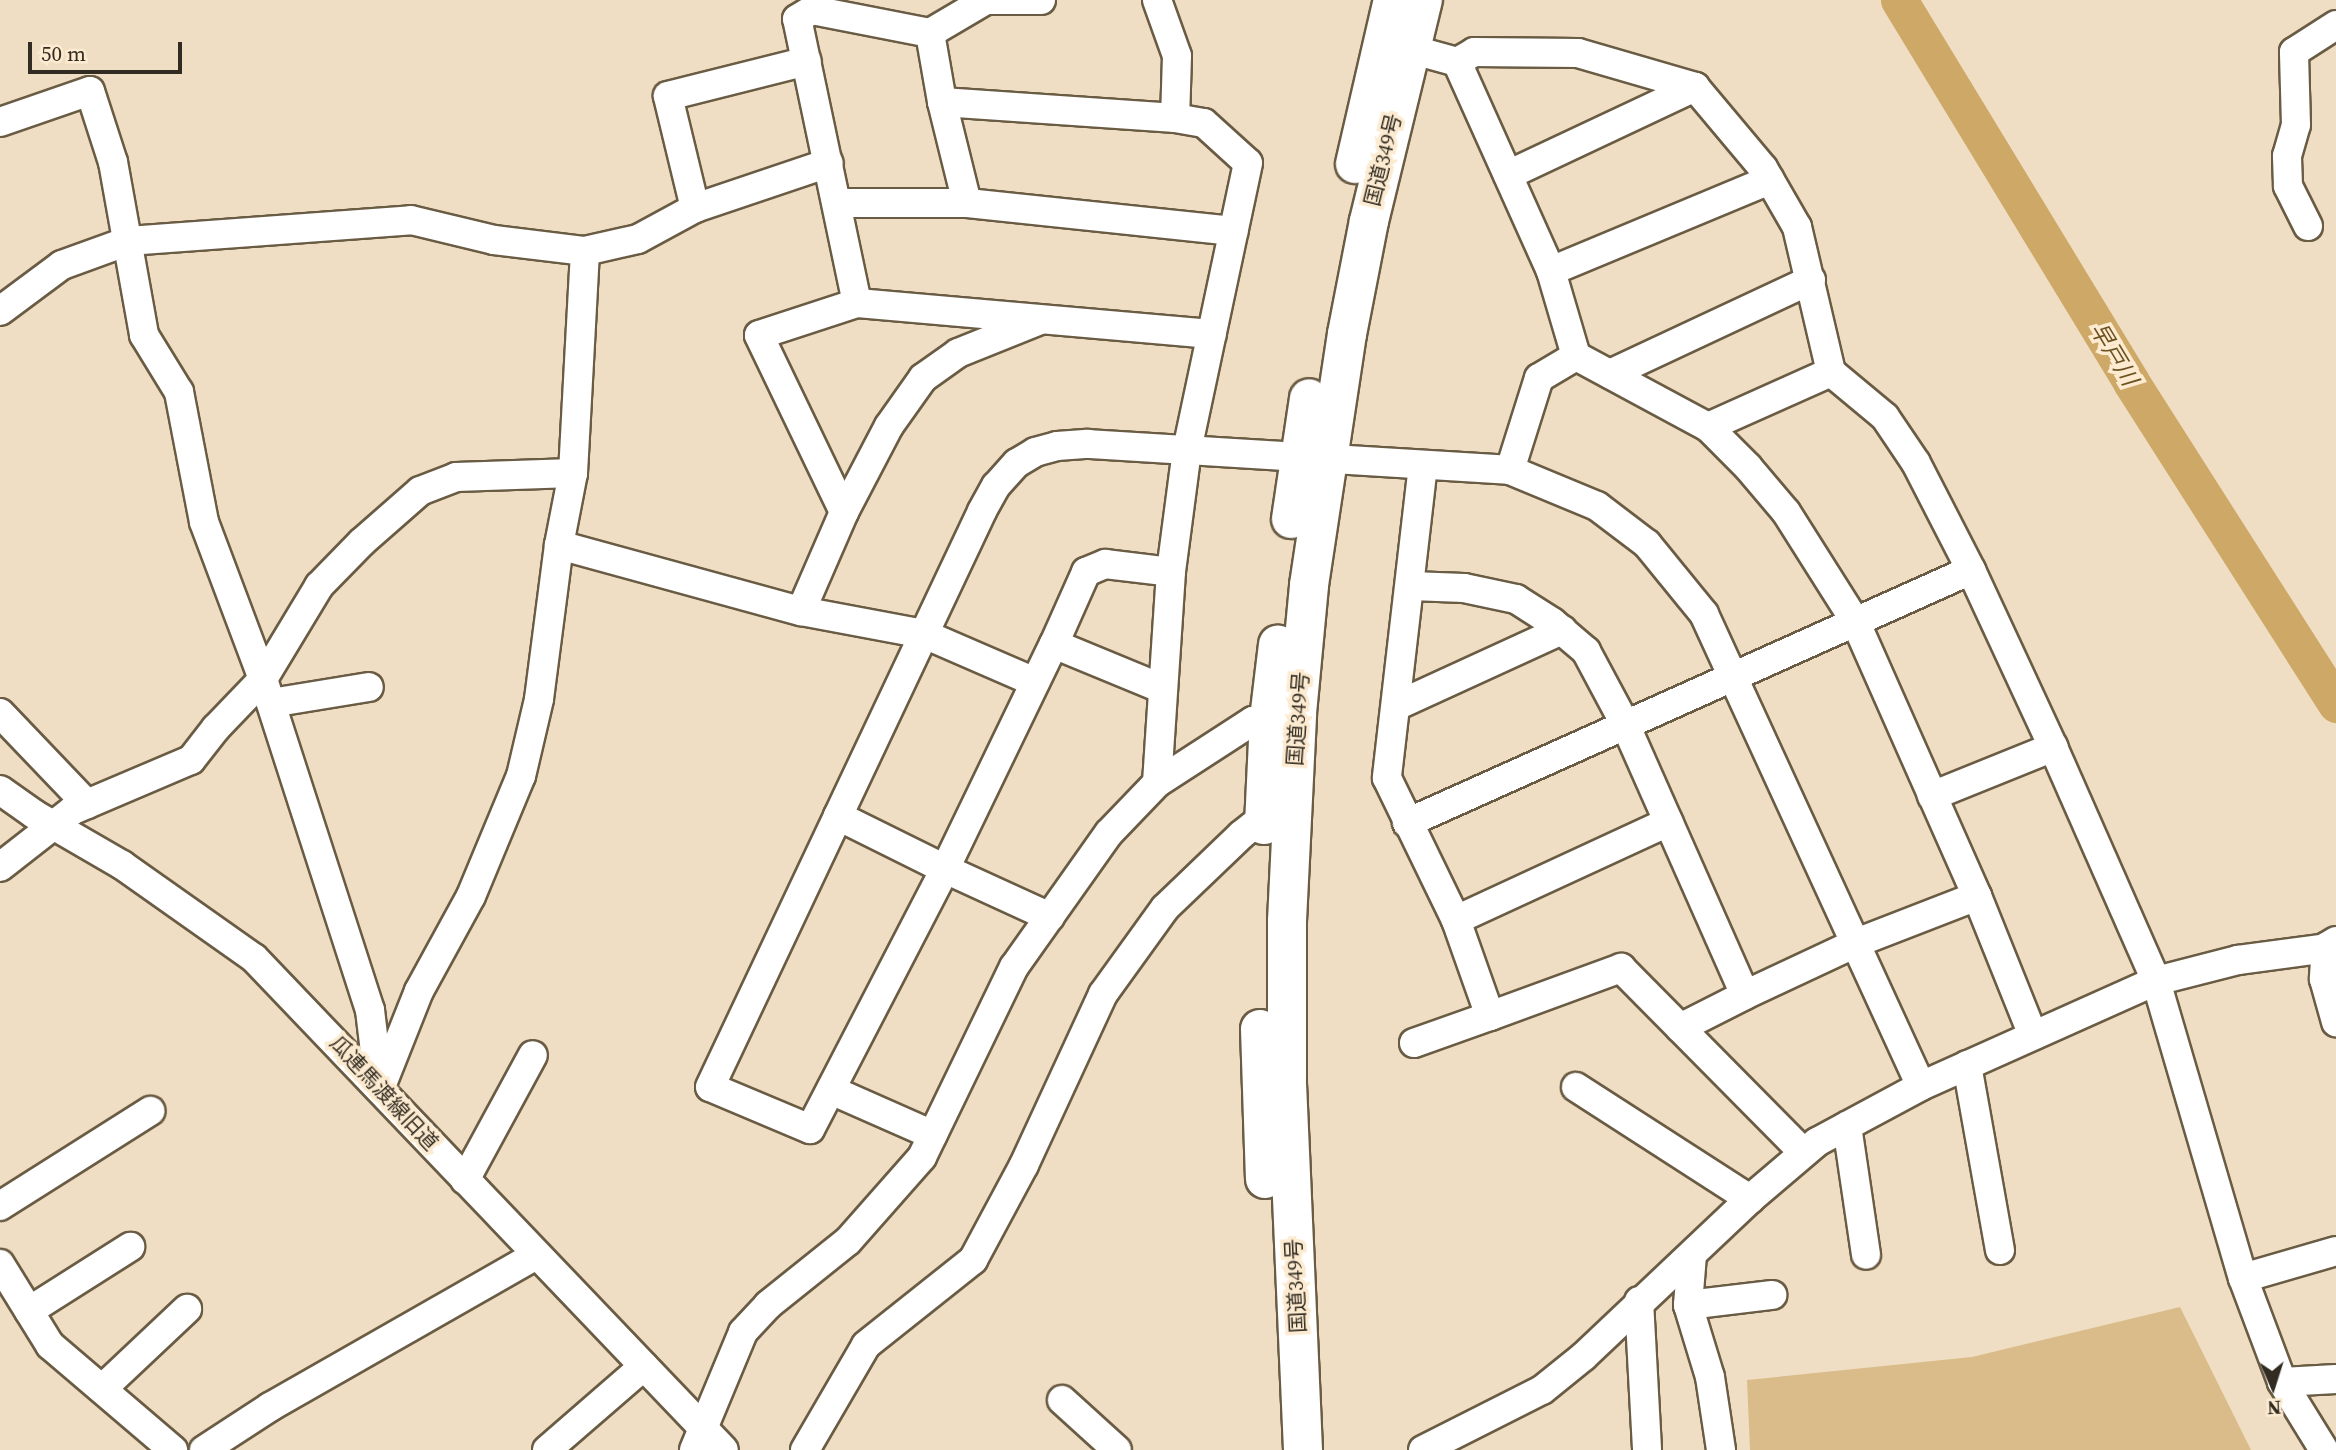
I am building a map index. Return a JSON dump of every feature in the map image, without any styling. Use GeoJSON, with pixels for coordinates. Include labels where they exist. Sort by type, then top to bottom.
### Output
{"type":"FeatureCollection","features":[{"type":"Feature","properties":{"kind":"highway","name":"国道349号"},"geometry":{"type":"LineString","coordinates":[[1278,1450],[1260,1084],[1260,921],[1269,719],[1312,459],[1342,216],[1393,0]]}},
{"type":"Feature","properties":{"kind":"highway","name":"国道349号"},"geometry":{"type":"LineString","coordinates":[[1303,1450],[1287,1077],[1287,921],[1297,713],[1309,585],[1312,459],[1423,0]]}},
{"type":"Feature","properties":{"kind":"street"},"geometry":{"type":"LineString","coordinates":[[857,303],[797,19],[812,10],[930,33],[986,0],[1041,0]]}},
{"type":"Feature","properties":{"kind":"street"},"geometry":{"type":"LineString","coordinates":[[1157,0],[1177,56],[1175,118]]}},
{"type":"Feature","properties":{"kind":"street"},"geometry":{"type":"LineString","coordinates":[[2308,226],[2288,186],[2287,156],[2296,125],[2294,52],[2336,25]]}},
{"type":"Feature","properties":{"kind":"street"},"geometry":{"type":"LineString","coordinates":[[930,33],[942,102],[967,203]]}},
{"type":"Feature","properties":{"kind":"street"},"geometry":{"type":"LineString","coordinates":[[1410,49],[1457,62],[1474,52],[1578,53],[1695,87],[1724,118],[1770,180],[1797,227],[1832,372],[1885,416],[1916,463],[1971,570],[2053,747],[2156,981],[2243,1278],[2282,1382],[2324,1450]]}},
{"type":"Feature","properties":{"kind":"street"},"geometry":{"type":"LineString","coordinates":[[695,208],[668,96],[807,61]]}},
{"type":"Feature","properties":{"kind":"street"},"geometry":{"type":"LineString","coordinates":[[1457,62],[1551,271],[1577,356],[1708,427],[1748,467],[1786,512],[1855,621],[1977,896],[2034,1035]]}},
{"type":"Feature","properties":{"kind":"street"},"geometry":{"type":"LineString","coordinates":[[1508,175],[1695,87]]}},
{"type":"Feature","properties":{"kind":"street"},"geometry":{"type":"LineString","coordinates":[[0,122],[90,91],[113,162],[144,335],[179,392],[204,522],[267,691],[370,1010],[380,1089]]}},
{"type":"Feature","properties":{"kind":"street"},"geometry":{"type":"LineString","coordinates":[[942,102],[1175,118],[1204,123],[1248,163],[1187,450],[1171,572],[1157,783]]}},
{"type":"Feature","properties":{"kind":"street"},"geometry":{"type":"LineString","coordinates":[[0,311],[62,265],[128,241],[411,219],[494,240],[586,251],[638,239],[695,208],[829,163]]}},
{"type":"Feature","properties":{"kind":"street"},"geometry":{"type":"LineString","coordinates":[[1551,271],[1770,180]]}},
{"type":"Feature","properties":{"kind":"street"},"geometry":{"type":"LineString","coordinates":[[838,203],[967,203],[1234,231]]}},
{"type":"Feature","properties":{"kind":"street"},"geometry":{"type":"LineString","coordinates":[[380,1089],[419,990],[471,896],[521,776],[539,699],[559,545],[573,473],[586,251]]}},
{"type":"Feature","properties":{"kind":"street"},"geometry":{"type":"LineString","coordinates":[[1610,374],[1811,280]]}},
{"type":"Feature","properties":{"kind":"street"},"geometry":{"type":"LineString","coordinates":[[844,512],[759,335],[857,303],[1212,334]]}},
{"type":"Feature","properties":{"kind":"street"},"geometry":{"type":"LineString","coordinates":[[948,311],[958,353]]}},
{"type":"Feature","properties":{"kind":"street"},"geometry":{"type":"LineString","coordinates":[[801,611],[844,512],[889,426],[923,378],[958,353],[1043,319]]}},
{"type":"Feature","properties":{"kind":"street"},"geometry":{"type":"LineString","coordinates":[[1510,470],[1539,378],[1577,356]]}},
{"type":"Feature","properties":{"kind":"street"},"geometry":{"type":"LineString","coordinates":[[1708,427],[1832,372]]}},
{"type":"Feature","properties":{"kind":"street"},"geometry":{"type":"LineString","coordinates":[[1171,572],[1105,564],[1086,572],[1054,644],[944,869],[810,1129],[710,1087],[996,486],[1017,463],[1035,452],[1056,446],[1087,444],[1510,470],[1597,506],[1647,544],[1704,614],[1734,674],[1921,1086]]}},
{"type":"Feature","properties":{"kind":"street"},"geometry":{"type":"LineString","coordinates":[[1423,465],[1387,778],[1455,920],[1490,1016]]}},
{"type":"Feature","properties":{"kind":"street"},"geometry":{"type":"LineString","coordinates":[[0,867],[52,824],[87,804],[191,760],[216,727],[267,691],[319,586],[362,542],[420,491],[457,477],[573,473]]}},
{"type":"Feature","properties":{"kind":"street"},"geometry":{"type":"LineString","coordinates":[[559,545],[801,611],[924,634],[1035,682]]}},
{"type":"Feature","properties":{"kind":"street"},"geometry":{"type":"LineString","coordinates":[[1407,823],[1734,674],[1971,570]]}},
{"type":"Feature","properties":{"kind":"street"},"geometry":{"type":"LineString","coordinates":[[1411,586],[1464,588],[1516,599],[1586,651],[1625,724],[1745,995]]}},
{"type":"Feature","properties":{"kind":"street"},"geometry":{"type":"LineString","coordinates":[[1396,706],[1562,631]]}},
{"type":"Feature","properties":{"kind":"street"},"geometry":{"type":"LineString","coordinates":[[1054,644],[1163,688]]}},
{"type":"Feature","properties":{"kind":"street"},"geometry":{"type":"LineString","coordinates":[[267,691],[369,687]]}},
{"type":"Feature","properties":{"kind":"street"},"geometry":{"type":"LineString","coordinates":[[0,713],[87,804]]}},
{"type":"Feature","properties":{"kind":"street"},"geometry":{"type":"LineString","coordinates":[[700,1439],[743,1332],[768,1305],[848,1241],[922,1157],[1014,967],[1109,833],[1157,783],[1253,721],[1269,719]]}},
{"type":"Feature","properties":{"kind":"street"},"geometry":{"type":"LineString","coordinates":[[1932,796],[2053,747]]}},
{"type":"Feature","properties":{"kind":"street","name":"瓜連馬渡線旧道"},"geometry":{"type":"LineString","coordinates":[[0,790],[122,865],[254,958],[644,1366],[700,1439],[724,1450]]}},
{"type":"Feature","properties":{"kind":"street"},"geometry":{"type":"LineString","coordinates":[[838,816],[944,869],[1050,917]]}},
{"type":"Feature","properties":{"kind":"street"},"geometry":{"type":"LineString","coordinates":[[805,1450],[866,1345],[973,1260],[1024,1165],[1103,994],[1165,908],[1241,835],[1264,817]]}},
{"type":"Feature","properties":{"kind":"street"},"geometry":{"type":"LineString","coordinates":[[1455,920],[1668,822]]}},
{"type":"Feature","properties":{"kind":"street"},"geometry":{"type":"LineString","coordinates":[[1680,1028],[1856,943],[1977,896]]}},
{"type":"Feature","properties":{"kind":"street"},"geometry":{"type":"LineString","coordinates":[[1423,1450],[1542,1390],[1584,1356],[1639,1301],[1803,1152],[1921,1086],[2156,981],[2238,960],[2333,945],[2324,979],[2336,1022]]}},
{"type":"Feature","properties":{"kind":"street"},"geometry":{"type":"LineString","coordinates":[[1414,1042],[1621,968],[1803,1152]]}},
{"type":"Feature","properties":{"kind":"street"},"geometry":{"type":"LineString","coordinates":[[465,1180],[533,1055]]}},
{"type":"Feature","properties":{"kind":"street"},"geometry":{"type":"LineString","coordinates":[[1967,1065],[2000,1250]]}},
{"type":"Feature","properties":{"kind":"street"},"geometry":{"type":"LineString","coordinates":[[1576,1087],[1750,1199]]}},
{"type":"Feature","properties":{"kind":"street"},"geometry":{"type":"LineString","coordinates":[[831,1090],[933,1135]]}},
{"type":"Feature","properties":{"kind":"street"},"geometry":{"type":"LineString","coordinates":[[0,1206],[150,1111]]}},
{"type":"Feature","properties":{"kind":"street"},"geometry":{"type":"LineString","coordinates":[[1847,1126],[1866,1255]]}},
{"type":"Feature","properties":{"kind":"street"},"geometry":{"type":"LineString","coordinates":[[29,1311],[130,1247]]}},
{"type":"Feature","properties":{"kind":"street"},"geometry":{"type":"LineString","coordinates":[[2243,1278],[2336,1251]]}},
{"type":"Feature","properties":{"kind":"street"},"geometry":{"type":"LineString","coordinates":[[204,1450],[270,1407],[536,1255]]}},
{"type":"Feature","properties":{"kind":"street"},"geometry":{"type":"LineString","coordinates":[[1692,1255],[1688,1305],[1710,1377],[1721,1450]]}},
{"type":"Feature","properties":{"kind":"street"},"geometry":{"type":"LineString","coordinates":[[0,1264],[50,1345],[173,1450]]}},
{"type":"Feature","properties":{"kind":"street"},"geometry":{"type":"LineString","coordinates":[[1688,1305],[1772,1295]]}},
{"type":"Feature","properties":{"kind":"street"},"geometry":{"type":"LineString","coordinates":[[1639,1301],[1647,1450]]}},
{"type":"Feature","properties":{"kind":"street"},"geometry":{"type":"LineString","coordinates":[[102,1389],[187,1309]]}},
{"type":"Feature","properties":{"kind":"street"},"geometry":{"type":"LineString","coordinates":[[547,1450],[644,1366]]}},
{"type":"Feature","properties":{"kind":"street"},"geometry":{"type":"LineString","coordinates":[[2282,1382],[2336,1379]]}},
{"type":"Feature","properties":{"kind":"street"},"geometry":{"type":"LineString","coordinates":[[1062,1400],[1117,1450]]}},
{"type":"Feature","properties":{"kind":"shaded area"},"geometry":{"type":"Polygon","coordinates":[[[2180,1307],[2251,1450],[1750,1450],[1747,1380],[1972,1357],[2180,1307]]]}},
{"type":"Feature","properties":{"kind":"waterway","name":"早戸川"},"geometry":{"type":"LineString","coordinates":[[1899,0],[2131,382],[2336,704]]}}]}
